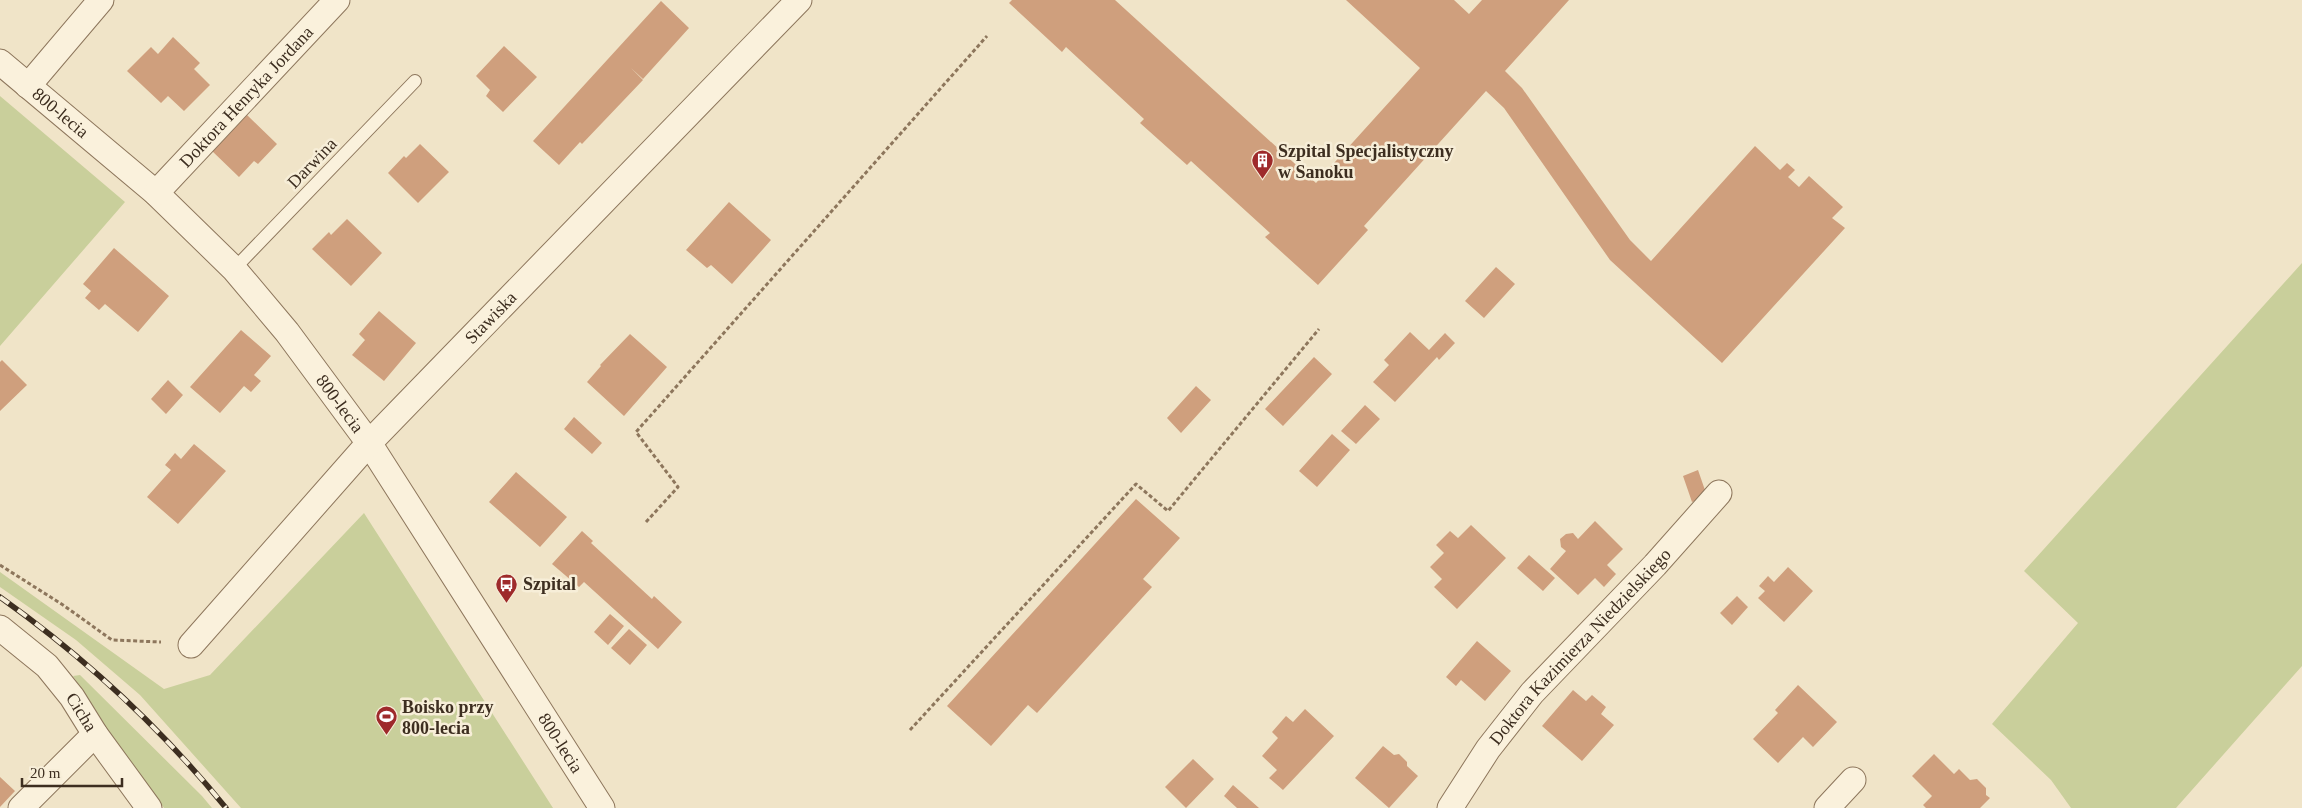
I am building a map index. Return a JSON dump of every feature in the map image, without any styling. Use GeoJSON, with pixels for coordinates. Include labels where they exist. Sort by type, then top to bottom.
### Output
{"type":"FeatureCollection","features":[{"type":"Feature","properties":{"kind":"street"},"geometry":{"type":"LineString","coordinates":[[28,86],[101,0]]}},
{"type":"Feature","properties":{"kind":"street","name":"Doktora Henryka Jordana"},"geometry":{"type":"LineString","coordinates":[[156,193],[337,0]]}},
{"type":"Feature","properties":{"kind":"street","name":"Stawiska"},"geometry":{"type":"LineString","coordinates":[[190,645],[369,443],[800,0]]}},
{"type":"Feature","properties":{"kind":"street","name":"800-lecia"},"geometry":{"type":"LineString","coordinates":[[0,62],[156,193],[234,269],[287,332],[369,443],[602,808]]}},
{"type":"Feature","properties":{"kind":"street","name":"Doktora Kazimierza Niedzielskiego"},"geometry":{"type":"LineString","coordinates":[[1450,808],[1488,749],[1532,693],[1655,566],[1719,493]]}},
{"type":"Feature","properties":{"kind":"street","name":"Cicha"},"geometry":{"type":"LineString","coordinates":[[0,628],[47,666],[72,697],[95,734],[149,808]]}},
{"type":"Feature","properties":{"kind":"street"},"geometry":{"type":"LineString","coordinates":[[21,808],[95,734]]}},
{"type":"Feature","properties":{"kind":"street"},"geometry":{"type":"LineString","coordinates":[[1827,808],[1853,780]]}},
{"type":"Feature","properties":{"kind":"lane","name":"Darwina"},"geometry":{"type":"LineString","coordinates":[[234,269],[415,81]]}},
{"type":"Feature","properties":{"kind":"path"},"geometry":{"type":"LineString","coordinates":[[646,522],[678,488],[636,432],[987,36]]}},
{"type":"Feature","properties":{"kind":"path"},"geometry":{"type":"LineString","coordinates":[[910,730],[1136,484],[1168,511],[1319,330]]}},
{"type":"Feature","properties":{"kind":"path"},"geometry":{"type":"LineString","coordinates":[[0,565],[112,640],[190,645]]}},
{"type":"Feature","properties":{"kind":"green space"},"geometry":{"type":"Polygon","coordinates":[[[0,96],[125,202],[0,346],[0,96]]]}},
{"type":"Feature","properties":{"kind":"green space"},"geometry":{"type":"Polygon","coordinates":[[[2302,263],[2302,666],[2176,808],[2071,808],[2051,780],[1992,724],[2078,623],[2024,571],[2302,263]]]}},
{"type":"Feature","properties":{"kind":"green space","name":"Boisko przy 800-lecia"},"geometry":{"type":"Polygon","coordinates":[[[364,513],[553,808],[241,808],[140,695],[76,640],[0,587],[0,572],[164,689],[210,675],[364,513]]]}},
{"type":"Feature","properties":{"kind":"green space"},"geometry":{"type":"Polygon","coordinates":[[[80,675],[212,808],[164,808],[120,748],[73,676],[80,675]]]}},
{"type":"Feature","properties":{"kind":"building","name":"Szpital Specjalistyczny w Sanoku"},"geometry":{"type":"Polygon","coordinates":[[[1012,0],[1115,0],[1316,183],[1420,68],[1346,0],[1454,0],[1469,14],[1482,0],[1569,0],[1505,71],[1522,88],[1630,240],[1651,261],[1755,146],[1780,170],[1787,163],[1795,170],[1788,177],[1799,187],[1809,176],[1843,207],[1832,218],[1845,228],[1722,363],[1610,260],[1504,108],[1486,91],[1364,226],[1368,230],[1318,285],[1265,237],[1270,233],[1191,161],[1187,165],[1140,123],[1144,119],[1066,47],[1062,52],[1009,3],[1012,0]]]}},
{"type":"Feature","properties":{"kind":"building"},"geometry":{"type":"Polygon","coordinates":[[[661,1],[689,28],[643,79],[631,68],[643,80],[582,144],[580,142],[559,165],[533,141],[661,1]]]}},
{"type":"Feature","properties":{"kind":"building"},"geometry":{"type":"Polygon","coordinates":[[[173,37],[200,63],[194,69],[210,85],[184,111],[168,96],[161,103],[127,71],[151,47],[158,54],[173,37]]]}},
{"type":"Feature","properties":{"kind":"building"},"geometry":{"type":"Polygon","coordinates":[[[504,46],[537,77],[503,112],[486,96],[490,90],[476,76],[504,46]]]}},
{"type":"Feature","properties":{"kind":"building"},"geometry":{"type":"Polygon","coordinates":[[[246,114],[277,144],[258,164],[254,161],[239,177],[211,150],[246,114]]]}},
{"type":"Feature","properties":{"kind":"building"},"geometry":{"type":"Polygon","coordinates":[[[420,144],[449,172],[418,203],[388,173],[404,156],[406,158],[420,144]]]}},
{"type":"Feature","properties":{"kind":"building"},"geometry":{"type":"Polygon","coordinates":[[[729,202],[771,240],[732,284],[711,265],[707,268],[686,250],[729,202]]]}},
{"type":"Feature","properties":{"kind":"building"},"geometry":{"type":"Polygon","coordinates":[[[347,219],[382,253],[351,286],[312,249],[329,232],[331,235],[347,219]]]}},
{"type":"Feature","properties":{"kind":"building"},"geometry":{"type":"Polygon","coordinates":[[[114,248],[169,296],[138,332],[105,304],[99,310],[85,298],[91,291],[83,284],[114,248]]]}},
{"type":"Feature","properties":{"kind":"building"},"geometry":{"type":"Polygon","coordinates":[[[1496,267],[1515,284],[1484,318],[1465,301],[1496,267]]]}},
{"type":"Feature","properties":{"kind":"building"},"geometry":{"type":"Polygon","coordinates":[[[379,311],[416,343],[384,381],[352,355],[365,340],[359,334],[379,311]]]}},
{"type":"Feature","properties":{"kind":"building"},"geometry":{"type":"Polygon","coordinates":[[[241,330],[271,356],[254,375],[261,381],[251,392],[244,386],[220,413],[190,387],[241,330]]]}},
{"type":"Feature","properties":{"kind":"building"},"geometry":{"type":"Polygon","coordinates":[[[1410,332],[1429,350],[1445,333],[1455,343],[1439,360],[1437,357],[1395,402],[1373,382],[1389,365],[1384,360],[1410,332]]]}},
{"type":"Feature","properties":{"kind":"building"},"geometry":{"type":"Polygon","coordinates":[[[630,334],[667,367],[624,416],[587,382],[600,365],[630,334]]]}},
{"type":"Feature","properties":{"kind":"building"},"geometry":{"type":"Polygon","coordinates":[[[1314,357],[1332,374],[1283,426],[1265,409],[1314,357]]]}},
{"type":"Feature","properties":{"kind":"building"},"geometry":{"type":"Polygon","coordinates":[[[2,360],[27,385],[0,411],[0,362],[2,360]]]}},
{"type":"Feature","properties":{"kind":"building"},"geometry":{"type":"Polygon","coordinates":[[[168,380],[183,395],[166,414],[151,399],[168,380]]]}},
{"type":"Feature","properties":{"kind":"building"},"geometry":{"type":"Polygon","coordinates":[[[1196,386],[1211,400],[1181,433],[1167,418],[1196,386]]]}},
{"type":"Feature","properties":{"kind":"building"},"geometry":{"type":"Polygon","coordinates":[[[1365,405],[1380,419],[1356,444],[1341,431],[1365,405]]]}},
{"type":"Feature","properties":{"kind":"building"},"geometry":{"type":"Polygon","coordinates":[[[574,417],[602,443],[592,454],[564,429],[574,417]]]}},
{"type":"Feature","properties":{"kind":"building"},"geometry":{"type":"Polygon","coordinates":[[[1332,434],[1350,450],[1317,487],[1299,471],[1332,434]]]}},
{"type":"Feature","properties":{"kind":"building"},"geometry":{"type":"Polygon","coordinates":[[[194,444],[226,471],[178,524],[147,497],[171,470],[165,465],[175,453],[181,459],[194,444]]]}},
{"type":"Feature","properties":{"kind":"building"},"geometry":{"type":"Polygon","coordinates":[[[1698,470],[1707,496],[1692,502],[1683,476],[1698,470]]]}},
{"type":"Feature","properties":{"kind":"building"},"geometry":{"type":"Polygon","coordinates":[[[516,472],[567,517],[540,547],[489,502],[516,472]]]}},
{"type":"Feature","properties":{"kind":"building"},"geometry":{"type":"Polygon","coordinates":[[[1136,499],[1180,538],[1143,579],[1152,587],[1037,713],[1028,705],[991,746],[947,706],[1136,499]]]}},
{"type":"Feature","properties":{"kind":"building"},"geometry":{"type":"Polygon","coordinates":[[[1595,521],[1623,549],[1607,565],[1616,574],[1604,587],[1595,578],[1578,595],[1550,569],[1566,551],[1561,547],[1560,539],[1566,534],[1573,533],[1578,539],[1595,521]]]}},
{"type":"Feature","properties":{"kind":"building"},"geometry":{"type":"Polygon","coordinates":[[[1471,525],[1506,558],[1457,609],[1434,587],[1442,579],[1430,567],[1444,553],[1436,545],[1450,531],[1458,538],[1471,525]]]}},
{"type":"Feature","properties":{"kind":"building"},"geometry":{"type":"Polygon","coordinates":[[[582,531],[593,541],[591,543],[652,599],[654,596],[682,622],[658,649],[584,582],[579,587],[552,564],[582,531]]]}},
{"type":"Feature","properties":{"kind":"building"},"geometry":{"type":"Polygon","coordinates":[[[1529,555],[1555,578],[1543,591],[1517,568],[1529,555]]]}},
{"type":"Feature","properties":{"kind":"building"},"geometry":{"type":"Polygon","coordinates":[[[1788,567],[1813,591],[1784,622],[1758,598],[1765,591],[1759,586],[1768,576],[1774,582],[1788,567]]]}},
{"type":"Feature","properties":{"kind":"building"},"geometry":{"type":"Polygon","coordinates":[[[1737,596],[1748,607],[1732,625],[1720,613],[1737,596]]]}},
{"type":"Feature","properties":{"kind":"building"},"geometry":{"type":"Polygon","coordinates":[[[610,614],[624,626],[608,645],[594,632],[610,614]]]}},
{"type":"Feature","properties":{"kind":"building"},"geometry":{"type":"Polygon","coordinates":[[[629,629],[647,645],[630,665],[611,648],[629,629]]]}},
{"type":"Feature","properties":{"kind":"building"},"geometry":{"type":"Polygon","coordinates":[[[1477,641],[1511,671],[1485,701],[1461,680],[1456,686],[1446,677],[1477,641]]]}},
{"type":"Feature","properties":{"kind":"building"},"geometry":{"type":"Polygon","coordinates":[[[1798,685],[1837,722],[1813,747],[1803,737],[1778,763],[1753,739],[1778,713],[1775,710],[1798,685]]]}},
{"type":"Feature","properties":{"kind":"building"},"geometry":{"type":"Polygon","coordinates":[[[1573,690],[1586,701],[1592,695],[1606,707],[1601,714],[1614,725],[1582,761],[1542,726],[1573,690]]]}},
{"type":"Feature","properties":{"kind":"building"},"geometry":{"type":"Polygon","coordinates":[[[1305,709],[1334,736],[1283,790],[1269,778],[1277,770],[1262,756],[1278,738],[1272,732],[1286,716],[1293,722],[1305,709]]]}},
{"type":"Feature","properties":{"kind":"building"},"geometry":{"type":"Polygon","coordinates":[[[1383,746],[1394,755],[1399,754],[1407,762],[1407,766],[1418,776],[1389,808],[1355,778],[1383,746]]]}},
{"type":"Feature","properties":{"kind":"building"},"geometry":{"type":"Polygon","coordinates":[[[1934,754],[1954,774],[1959,769],[1970,780],[1977,779],[1986,788],[1986,795],[1990,798],[1980,808],[1926,808],[1923,805],[1932,796],[1912,776],[1934,754]]]}},
{"type":"Feature","properties":{"kind":"building"},"geometry":{"type":"Polygon","coordinates":[[[1193,759],[1214,779],[1186,808],[1165,787],[1193,759]]]}},
{"type":"Feature","properties":{"kind":"building"},"geometry":{"type":"Polygon","coordinates":[[[0,777],[15,791],[0,807],[0,777]]]}},
{"type":"Feature","properties":{"kind":"building"},"geometry":{"type":"Polygon","coordinates":[[[1233,785],[1259,808],[1237,808],[1224,796],[1233,785]]]}},
{"type":"Feature","properties":{"kind":"railway"},"geometry":{"type":"LineString","coordinates":[[0,597],[61,644],[120,695],[175,750],[226,808]]}},
{"type":"Feature","properties":{"kind":"place","name":"Szpital Specjalistyczny w Sanoku"},"geometry":{"type":"Point","coordinates":[1262,180]}},
{"type":"Feature","properties":{"kind":"place","name":"Szpital"},"geometry":{"type":"Point","coordinates":[507,603]}},
{"type":"Feature","properties":{"kind":"place","name":"Boisko przy 800-lecia"},"geometry":{"type":"Point","coordinates":[386,736]}}]}
